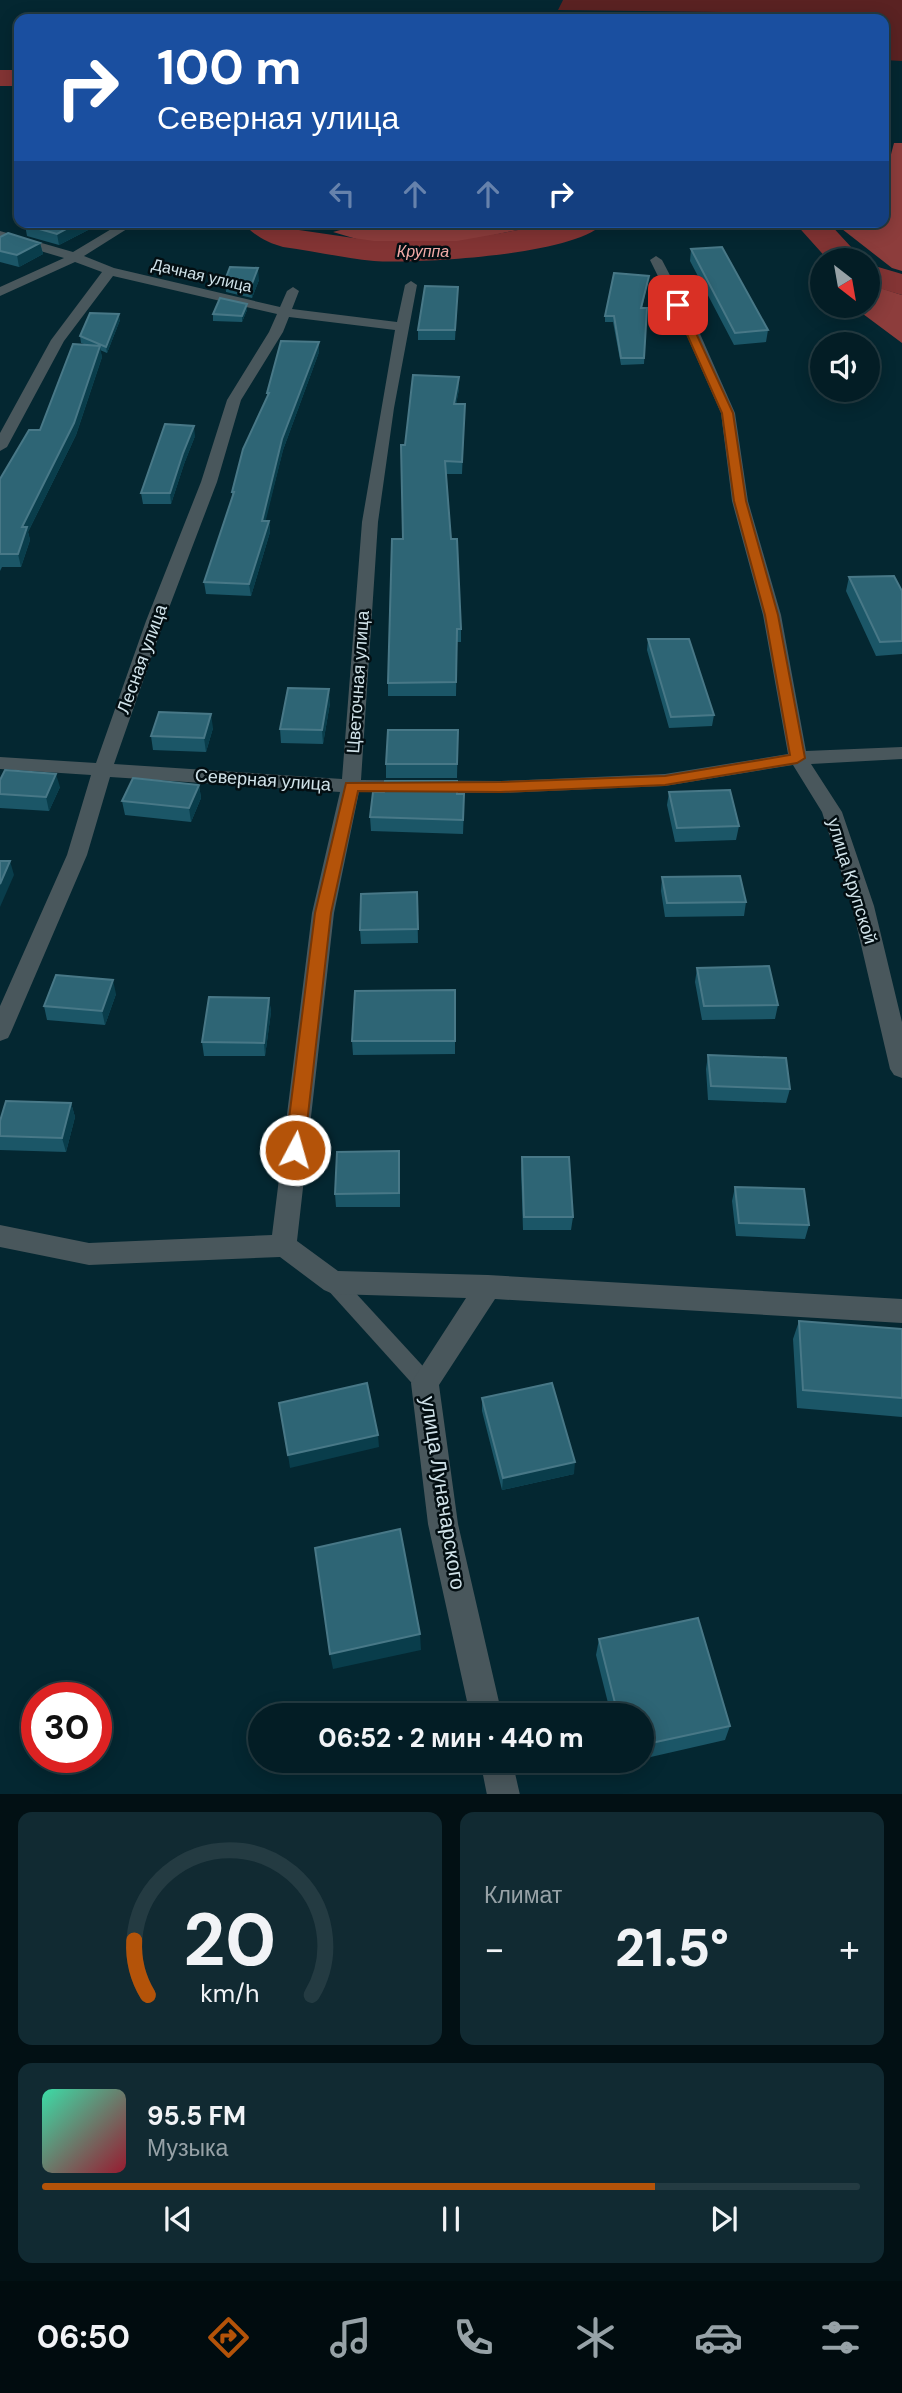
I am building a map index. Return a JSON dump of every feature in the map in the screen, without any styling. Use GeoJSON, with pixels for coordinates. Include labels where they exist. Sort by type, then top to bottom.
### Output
{"type":"FeatureCollection","features":[{"type":"Feature","properties":{"kind":"street"},"geometry":{"type":"LineString","coordinates":[[0,292],[75,257],[122,228]]}},
{"type":"Feature","properties":{"kind":"street","name":"Дачная улица"},"geometry":{"type":"LineString","coordinates":[[0,235],[75,257],[110,271],[284,312],[402,327]]}},
{"type":"Feature","properties":{"kind":"street","name":"улица Крупской"},"geometry":{"type":"LineString","coordinates":[[656,260],[690,327],[728,413],[740,501],[772,615],[797,758],[832,812],[863,906],[902,1069]]}},
{"type":"Feature","properties":{"kind":"street"},"geometry":{"type":"LineString","coordinates":[[0,447],[58,340],[110,271]]}},
{"type":"Feature","properties":{"kind":"street","name":"Цветочная улица"},"geometry":{"type":"LineString","coordinates":[[284,1246],[323,913],[351,786],[370,522],[387,408],[411,285]]}},
{"type":"Feature","properties":{"kind":"street","name":"Лесная улица"},"geometry":{"type":"LineString","coordinates":[[0,1031],[77,855],[103,769],[155,621],[209,482],[234,400],[276,332],[293,291]]}},
{"type":"Feature","properties":{"kind":"street","name":"Северная улица"},"geometry":{"type":"LineString","coordinates":[[0,763],[351,786],[501,787],[665,780],[797,758],[902,752]]}},
{"type":"Feature","properties":{"kind":"street"},"geometry":{"type":"LineString","coordinates":[[0,1236],[89,1254],[284,1246],[333,1282],[488,1287],[902,1311]]}},
{"type":"Feature","properties":{"kind":"street","name":"улица Луначарского"},"geometry":{"type":"LineString","coordinates":[[483,1703],[443,1524],[425,1383],[488,1287]]}},
{"type":"Feature","properties":{"kind":"street"},"geometry":{"type":"LineString","coordinates":[[499,1773],[504,1794]]}},
{"type":"Feature","properties":{"kind":"lane"},"geometry":{"type":"LineString","coordinates":[[333,1282],[425,1383]]}},
{"type":"Feature","properties":{"kind":"shaded area"},"geometry":{"type":"Polygon","coordinates":[[[563,0],[902,0],[902,61],[889,60],[889,14],[558,10],[563,0]]]}},
{"type":"Feature","properties":{"kind":"shaded area"},"geometry":{"type":"Polygon","coordinates":[[[894,143],[902,143],[902,271],[892,268],[880,259],[880,248],[866,248],[841,228],[889,228],[889,162],[894,143]]]}},
{"type":"Feature","properties":{"kind":"shaded area"},"geometry":{"type":"Polygon","coordinates":[[[348,228],[526,228],[461,242],[370,243],[333,232],[348,228]]]}},
{"type":"Feature","properties":{"kind":"shaded area"},"geometry":{"type":"Polygon","coordinates":[[[880,288],[902,295],[902,343],[868,318],[880,318],[880,288]]]}},
{"type":"Feature","properties":{"kind":"building"},"geometry":{"type":"Polygon","coordinates":[[[36,228],[68,228],[57,234],[36,228]]]}},
{"type":"Feature","properties":{"kind":"building"},"geometry":{"type":"Polygon","coordinates":[[[8,233],[40,243],[17,255],[0,251],[0,237],[8,233]]]}},
{"type":"Feature","properties":{"kind":"building"},"geometry":{"type":"Polygon","coordinates":[[[722,247],[768,330],[735,333],[691,249],[722,247]]]}},
{"type":"Feature","properties":{"kind":"building"},"geometry":{"type":"Polygon","coordinates":[[[230,267],[258,268],[251,286],[225,280],[230,267]]]}},
{"type":"Feature","properties":{"kind":"building"},"geometry":{"type":"Polygon","coordinates":[[[614,273],[649,276],[641,308],[647,308],[644,358],[621,358],[614,316],[605,316],[614,273]]]}},
{"type":"Feature","properties":{"kind":"building"},"geometry":{"type":"Polygon","coordinates":[[[425,286],[458,287],[455,330],[418,330],[425,286]]]}},
{"type":"Feature","properties":{"kind":"building"},"geometry":{"type":"Polygon","coordinates":[[[220,298],[247,304],[242,316],[213,314],[220,298]]]}},
{"type":"Feature","properties":{"kind":"building"},"geometry":{"type":"Polygon","coordinates":[[[90,313],[119,314],[106,347],[80,336],[90,313]]]}},
{"type":"Feature","properties":{"kind":"building"},"geometry":{"type":"Polygon","coordinates":[[[281,341],[319,342],[282,439],[262,521],[269,521],[249,584],[204,582],[234,492],[243,449],[269,393],[281,341]]]}},
{"type":"Feature","properties":{"kind":"building"},"geometry":{"type":"Polygon","coordinates":[[[73,344],[100,346],[74,423],[22,527],[27,527],[18,554],[0,554],[0,479],[29,430],[40,430],[73,344]]]}},
{"type":"Feature","properties":{"kind":"building"},"geometry":{"type":"Polygon","coordinates":[[[413,375],[459,377],[454,404],[465,404],[462,462],[445,461],[451,539],[457,539],[461,629],[457,629],[456,682],[388,683],[392,539],[403,539],[401,445],[405,445],[413,375]]]}},
{"type":"Feature","properties":{"kind":"building"},"geometry":{"type":"Polygon","coordinates":[[[165,424],[194,426],[170,493],[141,493],[165,424]]]}},
{"type":"Feature","properties":{"kind":"building"},"geometry":{"type":"Polygon","coordinates":[[[894,576],[902,591],[902,641],[880,642],[849,577],[894,576]]]}},
{"type":"Feature","properties":{"kind":"building"},"geometry":{"type":"Polygon","coordinates":[[[648,639],[689,639],[714,715],[671,717],[648,639]]]}},
{"type":"Feature","properties":{"kind":"building"},"geometry":{"type":"Polygon","coordinates":[[[288,688],[329,689],[322,730],[280,729],[288,688]]]}},
{"type":"Feature","properties":{"kind":"building"},"geometry":{"type":"Polygon","coordinates":[[[159,712],[211,714],[204,738],[151,736],[159,712]]]}},
{"type":"Feature","properties":{"kind":"building"},"geometry":{"type":"Polygon","coordinates":[[[388,730],[458,730],[457,764],[386,764],[388,730]]]}},
{"type":"Feature","properties":{"kind":"building"},"geometry":{"type":"Polygon","coordinates":[[[5,770],[56,774],[46,797],[0,794],[0,780],[5,770]]]}},
{"type":"Feature","properties":{"kind":"building"},"geometry":{"type":"Polygon","coordinates":[[[133,778],[199,785],[189,808],[122,801],[133,778]]]}},
{"type":"Feature","properties":{"kind":"building"},"geometry":{"type":"Polygon","coordinates":[[[385,781],[457,781],[457,794],[464,794],[463,820],[370,817],[373,792],[384,792],[385,781]]]}},
{"type":"Feature","properties":{"kind":"building"},"geometry":{"type":"Polygon","coordinates":[[[730,790],[739,826],[677,828],[669,792],[730,790]]]}},
{"type":"Feature","properties":{"kind":"building"},"geometry":{"type":"Polygon","coordinates":[[[0,861],[10,861],[0,884],[0,861]]]}},
{"type":"Feature","properties":{"kind":"building"},"geometry":{"type":"Polygon","coordinates":[[[740,876],[746,902],[667,903],[662,877],[740,876]]]}},
{"type":"Feature","properties":{"kind":"building"},"geometry":{"type":"Polygon","coordinates":[[[417,892],[418,929],[360,930],[361,894],[417,892]]]}},
{"type":"Feature","properties":{"kind":"building"},"geometry":{"type":"Polygon","coordinates":[[[769,966],[778,1005],[704,1006],[697,968],[769,966]]]}},
{"type":"Feature","properties":{"kind":"building"},"geometry":{"type":"Polygon","coordinates":[[[56,975],[113,980],[102,1011],[44,1006],[56,975]]]}},
{"type":"Feature","properties":{"kind":"building"},"geometry":{"type":"Polygon","coordinates":[[[455,990],[455,1041],[352,1041],[355,991],[455,990]]]}},
{"type":"Feature","properties":{"kind":"building"},"geometry":{"type":"Polygon","coordinates":[[[209,997],[269,998],[264,1043],[202,1042],[209,997]]]}},
{"type":"Feature","properties":{"kind":"building"},"geometry":{"type":"Polygon","coordinates":[[[708,1055],[786,1058],[790,1089],[711,1086],[708,1055]]]}},
{"type":"Feature","properties":{"kind":"building"},"geometry":{"type":"Polygon","coordinates":[[[6,1101],[71,1103],[62,1138],[0,1136],[0,1121],[6,1101]]]}},
{"type":"Feature","properties":{"kind":"building"},"geometry":{"type":"Polygon","coordinates":[[[399,1151],[399,1193],[335,1194],[337,1152],[399,1151]]]}},
{"type":"Feature","properties":{"kind":"building"},"geometry":{"type":"Polygon","coordinates":[[[522,1157],[569,1157],[573,1217],[524,1217],[522,1157]]]}},
{"type":"Feature","properties":{"kind":"building"},"geometry":{"type":"Polygon","coordinates":[[[735,1187],[804,1189],[809,1225],[739,1223],[735,1187]]]}},
{"type":"Feature","properties":{"kind":"building"},"geometry":{"type":"Polygon","coordinates":[[[799,1321],[902,1329],[902,1398],[803,1390],[799,1321]]]}},
{"type":"Feature","properties":{"kind":"building"},"geometry":{"type":"Polygon","coordinates":[[[367,1383],[378,1435],[288,1455],[279,1403],[367,1383]]]}},
{"type":"Feature","properties":{"kind":"building"},"geometry":{"type":"Polygon","coordinates":[[[552,1383],[575,1462],[503,1478],[482,1398],[552,1383]]]}},
{"type":"Feature","properties":{"kind":"building"},"geometry":{"type":"Polygon","coordinates":[[[400,1529],[420,1634],[330,1654],[315,1548],[400,1529]]]}},
{"type":"Feature","properties":{"kind":"building"},"geometry":{"type":"Polygon","coordinates":[[[698,1618],[730,1726],[654,1742],[654,1703],[615,1703],[599,1639],[698,1618]]]}},
{"type":"Feature","properties":{"kind":"waterway","name":"Круппа"},"geometry":{"type":"LineString","coordinates":[[0,78],[14,78]]}},
{"type":"Feature","properties":{"kind":"waterway","name":"Круппа"},"geometry":{"type":"LineString","coordinates":[[269,228],[283,237],[374,251],[457,251],[569,232],[577,228]]}},
{"type":"Feature","properties":{"kind":"waterway","name":"Круппа"},"geometry":{"type":"LineString","coordinates":[[816,228],[835,248]]}},
{"type":"Feature","properties":{"kind":"waterway","name":"Круппа"},"geometry":{"type":"LineString","coordinates":[[880,278],[902,285]]}},
{"type":"Feature","properties":{"kind":"route"},"geometry":{"type":"LineString","coordinates":[[295,1150],[323,913],[351,786],[501,787],[665,780],[797,758],[772,615],[740,501],[728,413],[678,305]]}}]}
